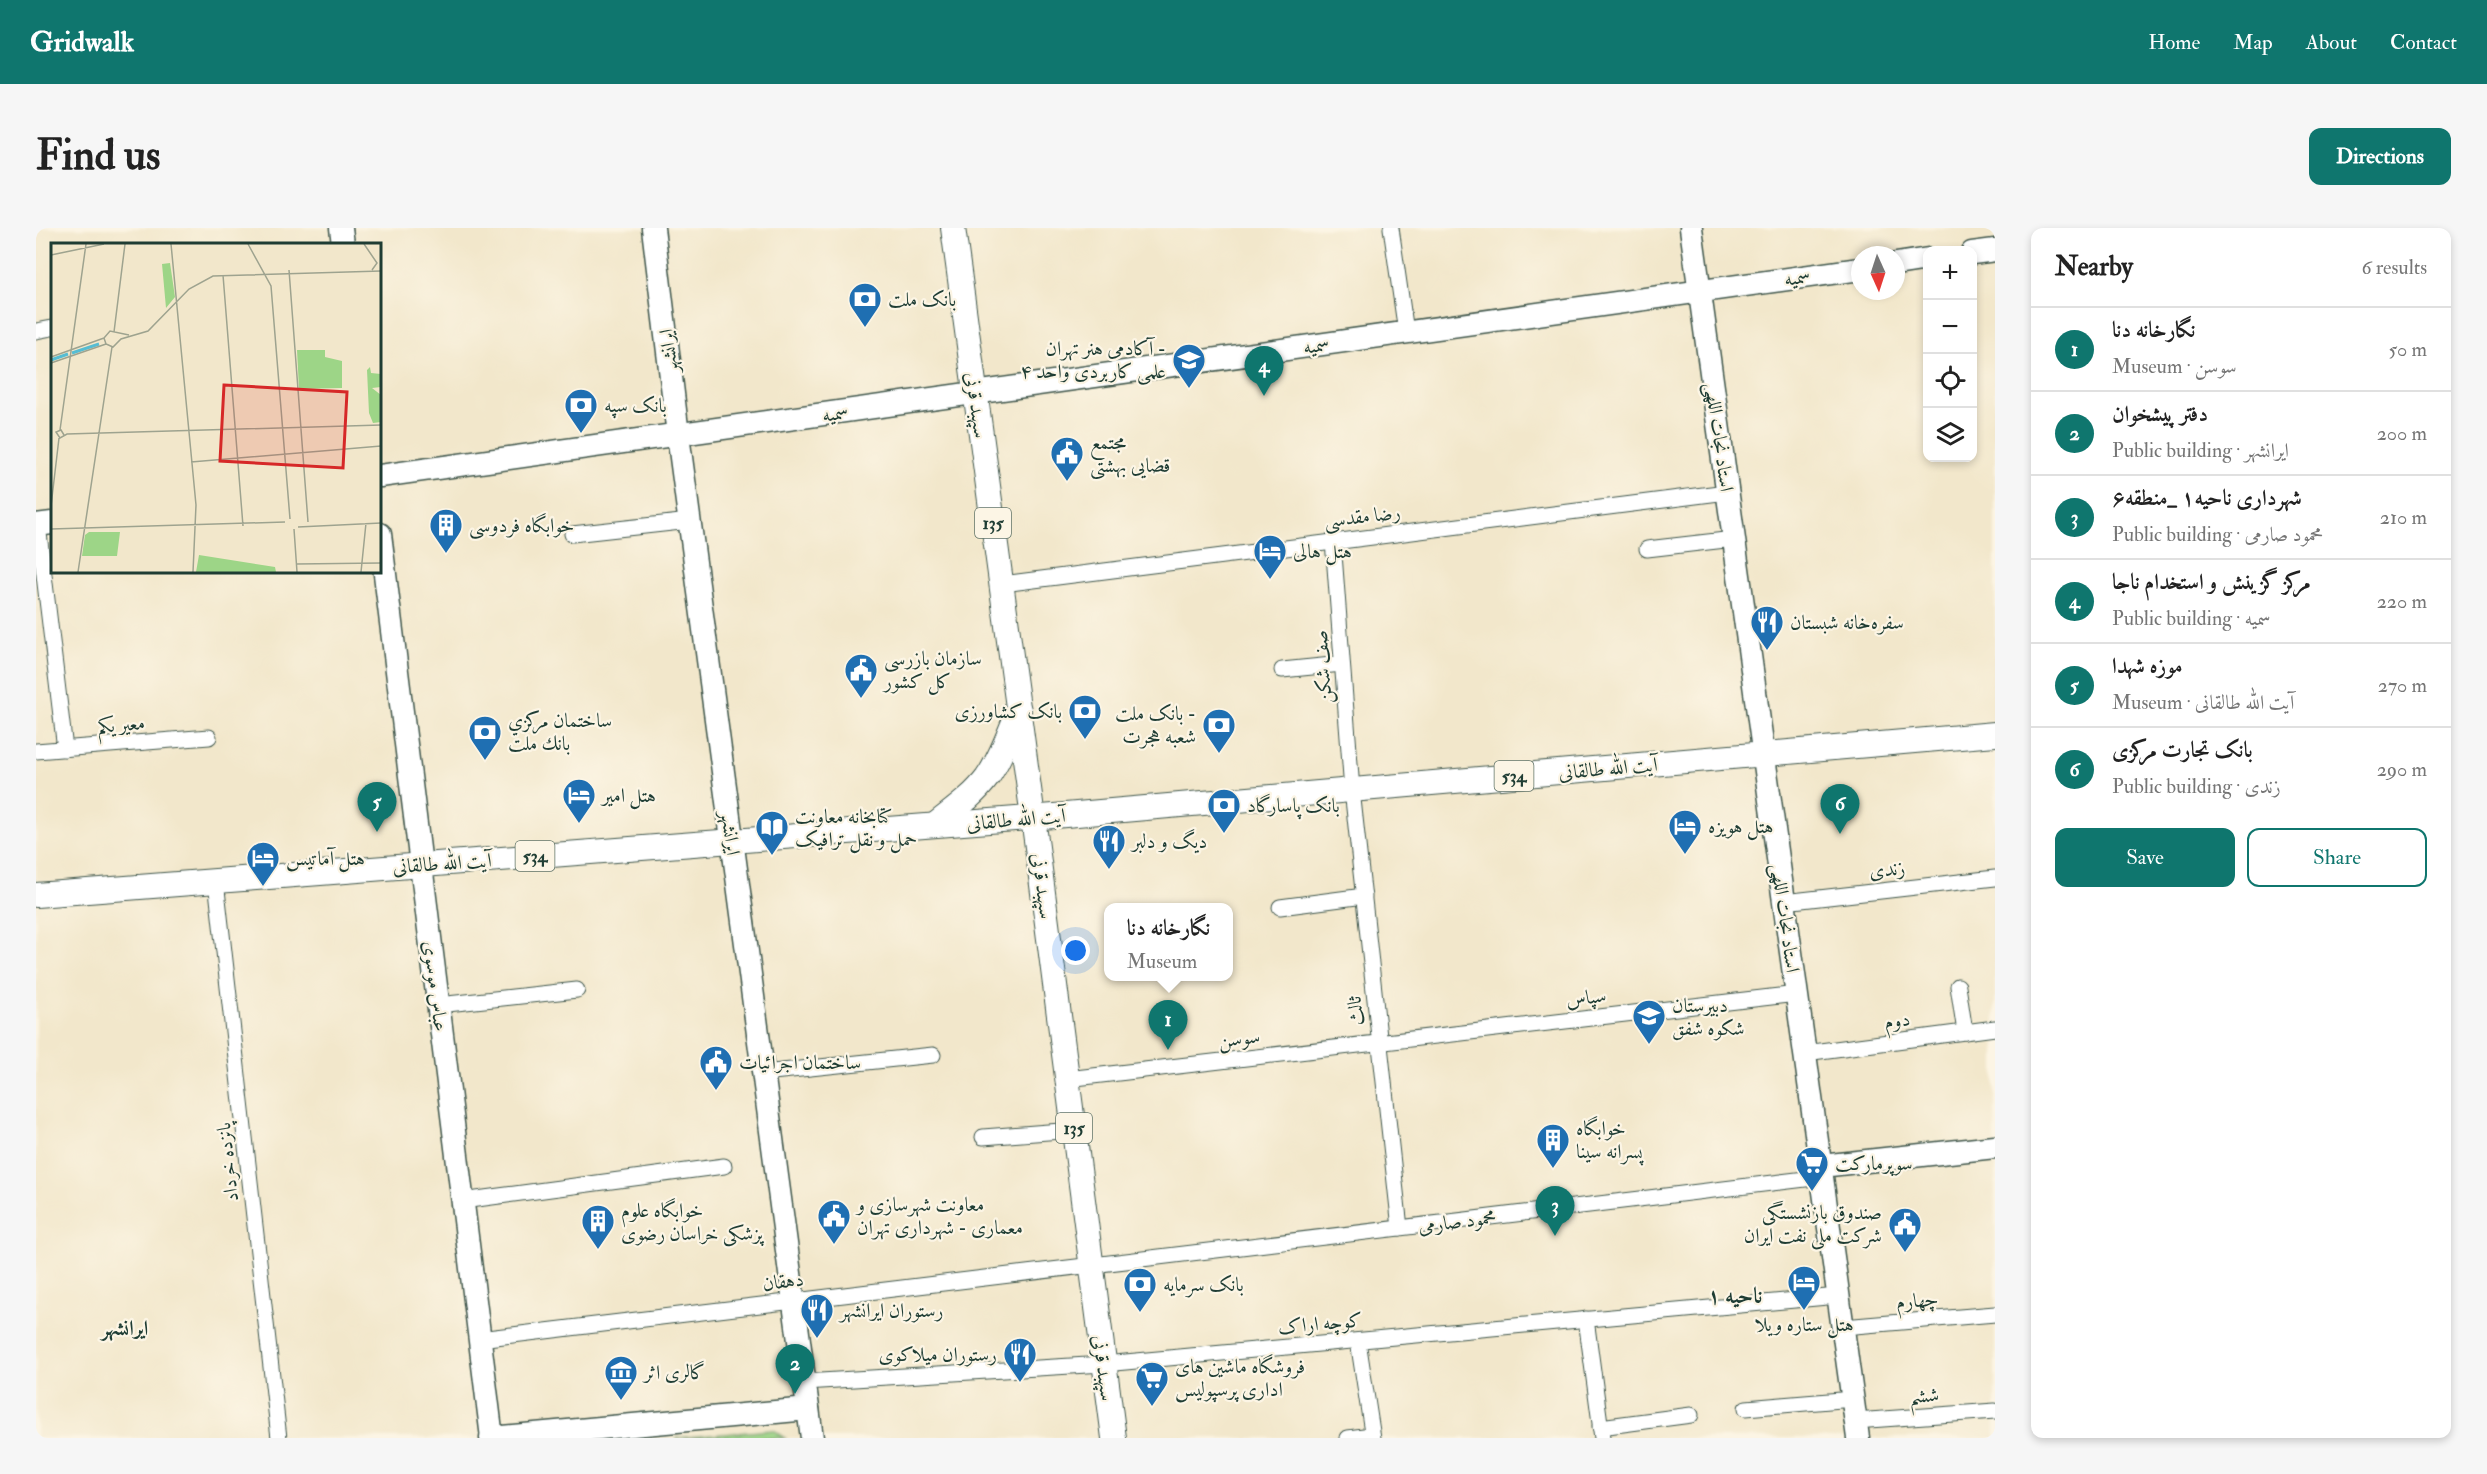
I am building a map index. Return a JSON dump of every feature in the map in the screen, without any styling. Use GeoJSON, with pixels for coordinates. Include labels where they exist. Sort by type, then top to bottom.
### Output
{"type":"FeatureCollection","features":[{"type":"Feature","properties":{"kind":"main road"},"geometry":{"type":"LineString","coordinates":[[341,228],[343,243]]}},
{"type":"Feature","properties":{"kind":"main road","name":"ایرانشهر"},"geometry":{"type":"LineString","coordinates":[[653,228],[678,435],[812,1438]]}},
{"type":"Feature","properties":{"kind":"main road","name":"سپهبد قرنی"},"geometry":{"type":"LineString","coordinates":[[953,228],[1019,710],[1114,1438]]}},
{"type":"Feature","properties":{"kind":"main road","name":"استاد نجات اللهی"},"geometry":{"type":"LineString","coordinates":[[1691,228],[1855,1419]]}},
{"type":"Feature","properties":{"kind":"main road"},"geometry":{"type":"LineString","coordinates":[[1977,252],[1995,250]]}},
{"type":"Feature","properties":{"kind":"main road"},"geometry":{"type":"LineString","coordinates":[[1905,263],[1923,260]]}},
{"type":"Feature","properties":{"kind":"main road","name":"سمیه"},"geometry":{"type":"LineString","coordinates":[[381,477],[1851,270]]}},
{"type":"Feature","properties":{"kind":"main road","name":"عباس موسوی"},"geometry":{"type":"LineString","coordinates":[[381,542],[491,1438]]}},
{"type":"Feature","properties":{"kind":"main road"},"geometry":{"type":"LineString","coordinates":[[935,825],[973,794],[986,779],[1019,710]]}},
{"type":"Feature","properties":{"kind":"main road","name":"آیت الله طالقانی"},"geometry":{"type":"LineString","coordinates":[[36,895],[1033,818],[1995,734]]}},
{"type":"Feature","properties":{"kind":"main road","name":"محمود صارمی"},"geometry":{"type":"LineString","coordinates":[[1821,1171],[1995,1146]]}},
{"type":"Feature","properties":{"kind":"main road"},"geometry":{"type":"LineString","coordinates":[[491,1438],[808,1408]]}},
{"type":"Feature","properties":{"kind":"street"},"geometry":{"type":"LineString","coordinates":[[1391,228],[1406,332]]}},
{"type":"Feature","properties":{"kind":"street"},"geometry":{"type":"LineString","coordinates":[[36,331],[51,328]]}},
{"type":"Feature","properties":{"kind":"street","name":"رضا مقدسی"},"geometry":{"type":"LineString","coordinates":[[1002,584],[1727,492]]}},
{"type":"Feature","properties":{"kind":"street"},"geometry":{"type":"LineString","coordinates":[[572,534],[690,521]]}},
{"type":"Feature","properties":{"kind":"street"},"geometry":{"type":"LineString","coordinates":[[42,524],[65,749]]}},
{"type":"Feature","properties":{"kind":"street"},"geometry":{"type":"LineString","coordinates":[[1647,549],[1734,539]]}},
{"type":"Feature","properties":{"kind":"street","name":"صف شکن"},"geometry":{"type":"LineString","coordinates":[[1333,541],[1352,790]]}},
{"type":"Feature","properties":{"kind":"street"},"geometry":{"type":"LineString","coordinates":[[1281,670],[1342,663]]}},
{"type":"Feature","properties":{"kind":"street","name":"معیر یکم"},"geometry":{"type":"LineString","coordinates":[[36,752],[209,737]]}},
{"type":"Feature","properties":{"kind":"street","name":"ثالث"},"geometry":{"type":"LineString","coordinates":[[1352,790],[1400,1228]]}},
{"type":"Feature","properties":{"kind":"street","name":"زندی"},"geometry":{"type":"LineString","coordinates":[[1784,902],[1995,878]]}},
{"type":"Feature","properties":{"kind":"street","name":"پانزده خرداد"},"geometry":{"type":"LineString","coordinates":[[216,881],[279,1438]]}},
{"type":"Feature","properties":{"kind":"street"},"geometry":{"type":"LineString","coordinates":[[1280,907],[1364,896]]}},
{"type":"Feature","properties":{"kind":"street"},"geometry":{"type":"LineString","coordinates":[[1958,986],[1965,1032]]}},
{"type":"Feature","properties":{"kind":"street"},"geometry":{"type":"LineString","coordinates":[[438,1005],[577,990]]}},
{"type":"Feature","properties":{"kind":"street","name":"سپاس"},"geometry":{"type":"LineString","coordinates":[[1380,1042],[1797,994]]}},
{"type":"Feature","properties":{"kind":"street","name":"دوم"},"geometry":{"type":"LineString","coordinates":[[1805,1053],[1995,1028]]}},
{"type":"Feature","properties":{"kind":"street","name":"سوسن"},"geometry":{"type":"LineString","coordinates":[[1067,1079],[1380,1042]]}},
{"type":"Feature","properties":{"kind":"street"},"geometry":{"type":"LineString","coordinates":[[763,1073],[933,1055]]}},
{"type":"Feature","properties":{"kind":"street"},"geometry":{"type":"LineString","coordinates":[[983,1137],[1074,1130]]}},
{"type":"Feature","properties":{"kind":"street"},"geometry":{"type":"LineString","coordinates":[[462,1201],[724,1166]]}},
{"type":"Feature","properties":{"kind":"street","name":"محمود صارمی"},"geometry":{"type":"LineString","coordinates":[[1091,1265],[1400,1228],[1821,1171]]}},
{"type":"Feature","properties":{"kind":"street","name":"دهقان"},"geometry":{"type":"LineString","coordinates":[[479,1339],[1091,1265]]}},
{"type":"Feature","properties":{"kind":"street","name":"کوچه اراک"},"geometry":{"type":"LineString","coordinates":[[804,1382],[1104,1364],[1839,1296]]}},
{"type":"Feature","properties":{"kind":"street","name":"چهارم"},"geometry":{"type":"LineString","coordinates":[[1843,1327],[1995,1314]]}},
{"type":"Feature","properties":{"kind":"street"},"geometry":{"type":"LineString","coordinates":[[1586,1319],[1601,1433],[1691,1415]]}},
{"type":"Feature","properties":{"kind":"street"},"geometry":{"type":"LineString","coordinates":[[1348,1438],[1372,1437],[1358,1341]]}},
{"type":"Feature","properties":{"kind":"street","name":"ششم"},"geometry":{"type":"LineString","coordinates":[[1746,1408],[1855,1419],[1995,1411]]}},
{"type":"Feature","properties":{"kind":"green space"},"geometry":{"type":"Polygon","coordinates":[[[774,1430],[785,1438],[676,1438],[774,1430]]]}},
{"type":"Feature","properties":{"kind":"place","name":"بانک ملت"},"geometry":{"type":"Point","coordinates":[865,328]}},
{"type":"Feature","properties":{"kind":"place","name":"آکادمی هنر تهران - علمی کاربردی واحد ۴"},"geometry":{"type":"Point","coordinates":[1189,389]}},
{"type":"Feature","properties":{"kind":"place","name":"مرکز گزینش و استخدام ناجا"},"geometry":{"type":"Point","coordinates":[1264,396]}},
{"type":"Feature","properties":{"kind":"place","name":"بانک سپه"},"geometry":{"type":"Point","coordinates":[581,434]}},
{"type":"Feature","properties":{"kind":"place","name":"مجتمع قضایی بهشتی"},"geometry":{"type":"Point","coordinates":[1067,482]}},
{"type":"Feature","properties":{"kind":"place","name":"خوابگاه فردوسی"},"geometry":{"type":"Point","coordinates":[446,554]}},
{"type":"Feature","properties":{"kind":"place","name":"هتل هالی"},"geometry":{"type":"Point","coordinates":[1270,580]}},
{"type":"Feature","properties":{"kind":"place","name":"سفره‌خانه شبستان"},"geometry":{"type":"Point","coordinates":[1767,651]}},
{"type":"Feature","properties":{"kind":"place","name":"سازمان بازرسی کل کشور"},"geometry":{"type":"Point","coordinates":[861,699]}},
{"type":"Feature","properties":{"kind":"place","name":"بانک کشاورزی"},"geometry":{"type":"Point","coordinates":[1085,740]}},
{"type":"Feature","properties":{"kind":"place","name":"بانک ملت - شعبه هجرت"},"geometry":{"type":"Point","coordinates":[1219,754]}},
{"type":"Feature","properties":{"kind":"place","name":"ساختمان مركزي بانك ملت"},"geometry":{"type":"Point","coordinates":[485,761]}},
{"type":"Feature","properties":{"kind":"place","name":"هتل امیر"},"geometry":{"type":"Point","coordinates":[579,824]}},
{"type":"Feature","properties":{"kind":"place","name":"موزه شهدا"},"geometry":{"type":"Point","coordinates":[377,832]}},
{"type":"Feature","properties":{"kind":"place","name":"بانک پاسارگاد"},"geometry":{"type":"Point","coordinates":[1224,834]}},
{"type":"Feature","properties":{"kind":"place","name":"بانک تجارت مرکزی"},"geometry":{"type":"Point","coordinates":[1840,834]}},
{"type":"Feature","properties":{"kind":"place","name":"هتل هویزه"},"geometry":{"type":"Point","coordinates":[1685,855]}},
{"type":"Feature","properties":{"kind":"place","name":"کتابخانه معاونت حمل و نقل ترافیک"},"geometry":{"type":"Point","coordinates":[772,856]}},
{"type":"Feature","properties":{"kind":"place","name":"دیگ و دلبر"},"geometry":{"type":"Point","coordinates":[1109,870]}},
{"type":"Feature","properties":{"kind":"place","name":"هتل آماتیس"},"geometry":{"type":"Point","coordinates":[263,887]}},
{"type":"Feature","properties":{"kind":"place","name":"دبیرستان شکوه شفق"},"geometry":{"type":"Point","coordinates":[1649,1045]}},
{"type":"Feature","properties":{"kind":"place","name":"نگارخانه دنا"},"geometry":{"type":"Point","coordinates":[1168,1050]}},
{"type":"Feature","properties":{"kind":"place","name":"ساختمان اجرائیات"},"geometry":{"type":"Point","coordinates":[716,1091]}},
{"type":"Feature","properties":{"kind":"place","name":"خوابگاه پسرانه سینا"},"geometry":{"type":"Point","coordinates":[1553,1169]}},
{"type":"Feature","properties":{"kind":"place","name":"سوپرمارکت"},"geometry":{"type":"Point","coordinates":[1812,1192]}},
{"type":"Feature","properties":{"kind":"place","name":"شهرداری ناحیه۱ _منطقه۶"},"geometry":{"type":"Point","coordinates":[1555,1236]}},
{"type":"Feature","properties":{"kind":"place","name":"معاونت شهرسازی و معماری - شهرداری تهران"},"geometry":{"type":"Point","coordinates":[834,1245]}},
{"type":"Feature","properties":{"kind":"place","name":"خوابگاه علوم پزشکی خراسان رضوی"},"geometry":{"type":"Point","coordinates":[598,1250]}},
{"type":"Feature","properties":{"kind":"place","name":"صندوق بازنشستگی شرکت ملی نفت ایران"},"geometry":{"type":"Point","coordinates":[1905,1253]}},
{"type":"Feature","properties":{"kind":"place","name":"هتل ستاره ویلا"},"geometry":{"type":"Point","coordinates":[1804,1311]}},
{"type":"Feature","properties":{"kind":"place","name":"بانک سرمایه"},"geometry":{"type":"Point","coordinates":[1140,1313]}},
{"type":"Feature","properties":{"kind":"place","name":"رستوران ایرانشهر"},"geometry":{"type":"Point","coordinates":[817,1339]}},
{"type":"Feature","properties":{"kind":"place","name":"رستوران میلاکوی"},"geometry":{"type":"Point","coordinates":[1020,1383]}},
{"type":"Feature","properties":{"kind":"place","name":"دفتر پیشخوان"},"geometry":{"type":"Point","coordinates":[795,1394]}},
{"type":"Feature","properties":{"kind":"place","name":"گالری اثر"},"geometry":{"type":"Point","coordinates":[621,1401]}},
{"type":"Feature","properties":{"kind":"place","name":"فروشگاه ماشین های اداری پرسپولیس"},"geometry":{"type":"Point","coordinates":[1152,1407]}},
{"type":"Feature","properties":{"kind":"district","name":"ناحیه ۱"},"geometry":{"type":"Point","coordinates":[1735,1295]}},
{"type":"Feature","properties":{"kind":"district","name":"ایرانشهر"},"geometry":{"type":"Point","coordinates":[125,1328]}}]}
